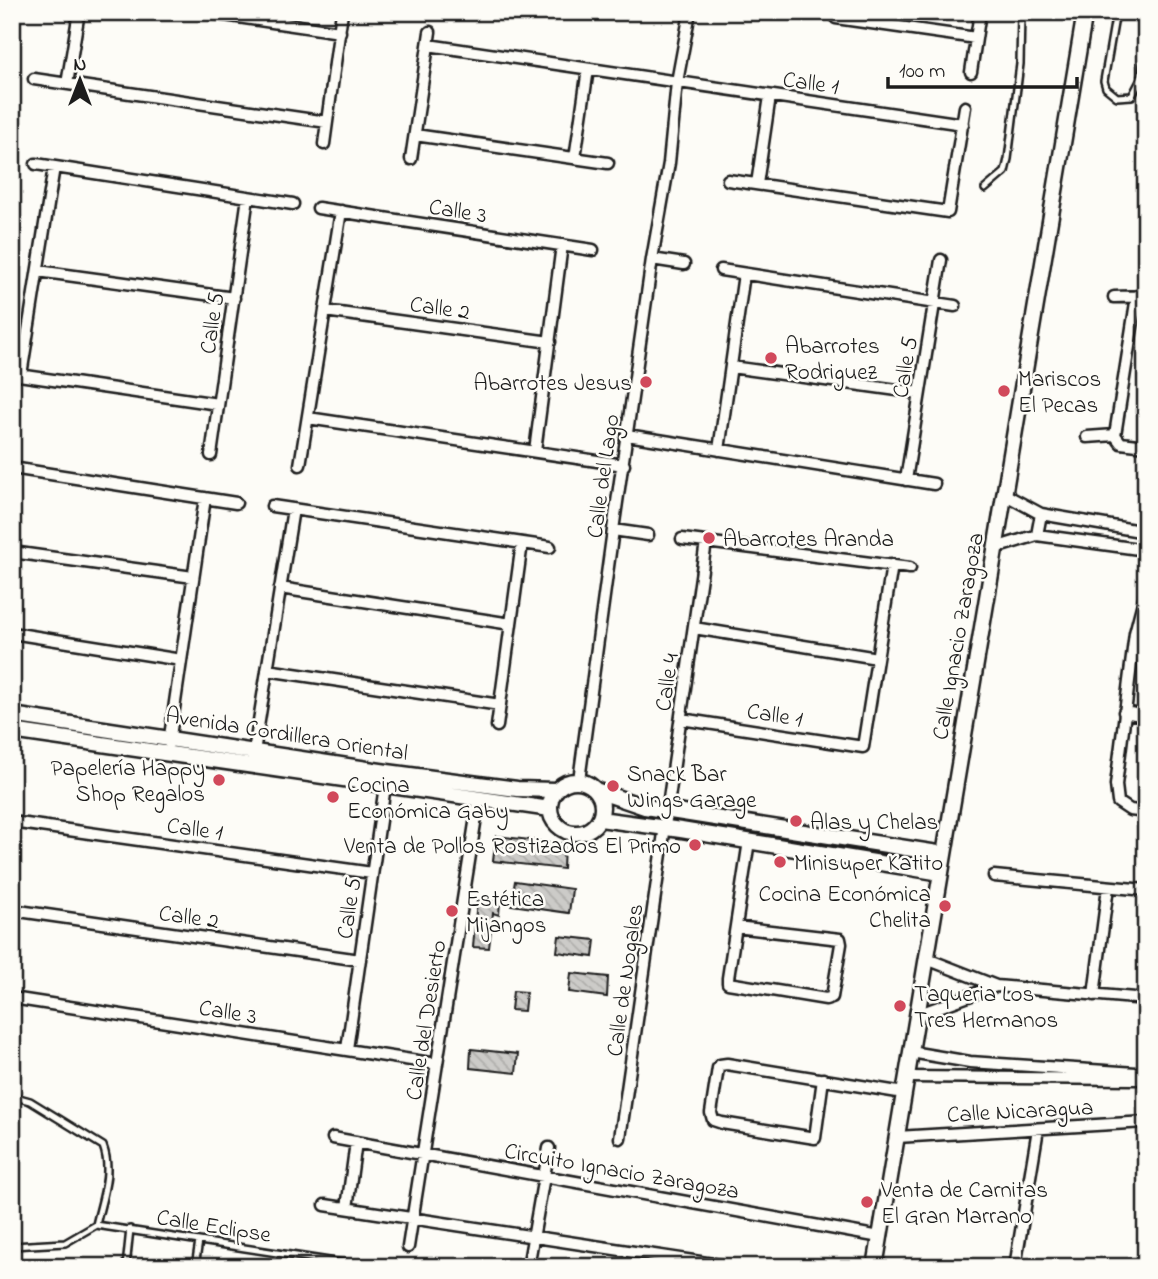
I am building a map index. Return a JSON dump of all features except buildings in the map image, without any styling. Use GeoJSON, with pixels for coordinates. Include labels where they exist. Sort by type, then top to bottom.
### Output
{"type":"FeatureCollection","features":[{"type":"Feature","properties":{"kind":"street"},"geometry":{"type":"LineString","coordinates":[[67,84],[79,12]]}},
{"type":"Feature","properties":{"kind":"street"},"geometry":{"type":"LineString","coordinates":[[204,12],[340,32]]}},
{"type":"Feature","properties":{"kind":"street"},"geometry":{"type":"LineString","coordinates":[[324,144],[342,12]]}},
{"type":"Feature","properties":{"kind":"street","name":"Calle del Lago"},"geometry":{"type":"LineString","coordinates":[[579,780],[652,260],[669,163],[677,82],[690,12]]}},
{"type":"Feature","properties":{"kind":"street"},"geometry":{"type":"LineString","coordinates":[[971,72],[980,12]]}},
{"type":"Feature","properties":{"kind":"street","name":"Calle Ignacio Zaragoza"},"geometry":{"type":"LineString","coordinates":[[875,1267],[1085,12]]}},
{"type":"Feature","properties":{"kind":"street"},"geometry":{"type":"LineString","coordinates":[[838,15],[976,38]]}},
{"type":"Feature","properties":{"kind":"street"},"geometry":{"type":"LineString","coordinates":[[411,159],[430,32]]}},
{"type":"Feature","properties":{"kind":"street","name":"Calle 1"},"geometry":{"type":"LineString","coordinates":[[428,45],[962,124]]}},
{"type":"Feature","properties":{"kind":"street"},"geometry":{"type":"LineString","coordinates":[[575,158],[588,69]]}},
{"type":"Feature","properties":{"kind":"street"},"geometry":{"type":"LineString","coordinates":[[34,79],[327,122]]}},
{"type":"Feature","properties":{"kind":"street"},"geometry":{"type":"LineString","coordinates":[[757,184],[770,96]]}},
{"type":"Feature","properties":{"kind":"street"},"geometry":{"type":"LineString","coordinates":[[728,180],[948,212],[965,107]]}},
{"type":"Feature","properties":{"kind":"street"},"geometry":{"type":"LineString","coordinates":[[415,135],[608,163]]}},
{"type":"Feature","properties":{"kind":"street"},"geometry":{"type":"LineString","coordinates":[[36,164],[293,204]]}},
{"type":"Feature","properties":{"kind":"street"},"geometry":{"type":"LineString","coordinates":[[54,167],[17,374],[218,404]]}},
{"type":"Feature","properties":{"kind":"street","name":"Calle 5"},"geometry":{"type":"LineString","coordinates":[[211,455],[248,197]]}},
{"type":"Feature","properties":{"kind":"street","name":"Calle 3"},"geometry":{"type":"LineString","coordinates":[[318,208],[593,250]]}},
{"type":"Feature","properties":{"kind":"street"},"geometry":{"type":"LineString","coordinates":[[300,465],[341,211]]}},
{"type":"Feature","properties":{"kind":"street"},"geometry":{"type":"LineString","coordinates":[[535,452],[562,246]]}},
{"type":"Feature","properties":{"kind":"street"},"geometry":{"type":"LineString","coordinates":[[652,260],[684,264]]}},
{"type":"Feature","properties":{"kind":"street","name":"Calle 5"},"geometry":{"type":"LineString","coordinates":[[906,480],[941,260]]}},
{"type":"Feature","properties":{"kind":"street"},"geometry":{"type":"LineString","coordinates":[[721,270],[955,306]]}},
{"type":"Feature","properties":{"kind":"street"},"geometry":{"type":"LineString","coordinates":[[37,271],[234,298]]}},
{"type":"Feature","properties":{"kind":"street"},"geometry":{"type":"LineString","coordinates":[[719,450],[744,274]]}},
{"type":"Feature","properties":{"kind":"street"},"geometry":{"type":"LineString","coordinates":[[1114,297],[1141,296],[1115,435],[1121,443],[1146,446]]}},
{"type":"Feature","properties":{"kind":"street","name":"Calle 2"},"geometry":{"type":"LineString","coordinates":[[325,311],[550,342]]}},
{"type":"Feature","properties":{"kind":"street"},"geometry":{"type":"LineString","coordinates":[[731,367],[919,393]]}},
{"type":"Feature","properties":{"kind":"street"},"geometry":{"type":"LineString","coordinates":[[308,418],[624,465]]}},
{"type":"Feature","properties":{"kind":"street"},"geometry":{"type":"LineString","coordinates":[[627,435],[934,484]]}},
{"type":"Feature","properties":{"kind":"street"},"geometry":{"type":"LineString","coordinates":[[1087,437],[1115,435]]}},
{"type":"Feature","properties":{"kind":"street"},"geometry":{"type":"LineString","coordinates":[[12,468],[236,503]]}},
{"type":"Feature","properties":{"kind":"street"},"geometry":{"type":"LineString","coordinates":[[1004,495],[1041,514],[1146,532]]}},
{"type":"Feature","properties":{"kind":"street"},"geometry":{"type":"LineString","coordinates":[[167,755],[205,498]]}},
{"type":"Feature","properties":{"kind":"street"},"geometry":{"type":"LineString","coordinates":[[272,506],[550,547]]}},
{"type":"Feature","properties":{"kind":"street"},"geometry":{"type":"LineString","coordinates":[[251,767],[293,509]]}},
{"type":"Feature","properties":{"kind":"street"},"geometry":{"type":"LineString","coordinates":[[1037,535],[1041,514]]}},
{"type":"Feature","properties":{"kind":"street"},"geometry":{"type":"LineString","coordinates":[[613,530],[648,535]]}},
{"type":"Feature","properties":{"kind":"street"},"geometry":{"type":"LineString","coordinates":[[995,548],[1037,535],[1146,550]]}},
{"type":"Feature","properties":{"kind":"street"},"geometry":{"type":"LineString","coordinates":[[682,539],[910,568]]}},
{"type":"Feature","properties":{"kind":"street","name":"Calle 4"},"geometry":{"type":"LineString","coordinates":[[665,827],[706,542]]}},
{"type":"Feature","properties":{"kind":"street"},"geometry":{"type":"LineString","coordinates":[[497,726],[522,543]]}},
{"type":"Feature","properties":{"kind":"street"},"geometry":{"type":"LineString","coordinates":[[12,552],[193,577]]}},
{"type":"Feature","properties":{"kind":"street"},"geometry":{"type":"LineString","coordinates":[[694,628],[877,658],[892,565]]}},
{"type":"Feature","properties":{"kind":"street"},"geometry":{"type":"LineString","coordinates":[[280,589],[511,624]]}},
{"type":"Feature","properties":{"kind":"street"},"geometry":{"type":"LineString","coordinates":[[1146,591],[1124,712],[1116,785],[1118,802],[1130,810],[1146,812]]}},
{"type":"Feature","properties":{"kind":"street"},"geometry":{"type":"LineString","coordinates":[[12,633],[181,660]]}},
{"type":"Feature","properties":{"kind":"street","name":"Calle 1"},"geometry":{"type":"LineString","coordinates":[[681,719],[863,747],[877,658]]}},
{"type":"Feature","properties":{"kind":"street"},"geometry":{"type":"LineString","coordinates":[[267,670],[500,705]]}},
{"type":"Feature","properties":{"kind":"street"},"geometry":{"type":"LineString","coordinates":[[1124,712],[1146,716]]}},
{"type":"Feature","properties":{"kind":"street","name":"Avenida Cordillera Oriental"},"geometry":{"type":"LineString","coordinates":[[12,715],[254,751],[479,798],[550,809]]}},
{"type":"Feature","properties":{"kind":"street","name":"Avenida Cordillera Oriental"},"geometry":{"type":"LineString","coordinates":[[12,731],[251,767],[555,790]]}},
{"type":"Feature","properties":{"kind":"street","name":"Calle 5"},"geometry":{"type":"LineString","coordinates":[[348,1049],[386,779]]}},
{"type":"Feature","properties":{"kind":"street"},"geometry":{"type":"LineString","coordinates":[[598,791],[603,810],[594,827],[576,834],[558,826],[552,818],[551,799],[555,790],[562,784],[579,780],[591,784],[598,791],[645,807],[944,854]]}},
{"type":"Feature","properties":{"kind":"street","name":"Calle del Desierto"},"geometry":{"type":"LineString","coordinates":[[408,1247],[479,798]]}},
{"type":"Feature","properties":{"kind":"street"},"geometry":{"type":"LineString","coordinates":[[600,819],[665,827],[941,873]]}},
{"type":"Feature","properties":{"kind":"street","name":"Calle 1"},"geometry":{"type":"LineString","coordinates":[[12,822],[372,873]]}},
{"type":"Feature","properties":{"kind":"street","name":"Calle de Nogales"},"geometry":{"type":"LineString","coordinates":[[620,1138],[665,827]]}},
{"type":"Feature","properties":{"kind":"street"},"geometry":{"type":"LineString","coordinates":[[848,859],[852,839]]}},
{"type":"Feature","properties":{"kind":"street"},"geometry":{"type":"LineString","coordinates":[[736,927],[840,939],[832,998],[728,984],[748,841]]}},
{"type":"Feature","properties":{"kind":"street"},"geometry":{"type":"LineString","coordinates":[[994,876],[1146,891]]}},
{"type":"Feature","properties":{"kind":"street"},"geometry":{"type":"LineString","coordinates":[[1094,995],[1108,887]]}},
{"type":"Feature","properties":{"kind":"street","name":"Calle 2"},"geometry":{"type":"LineString","coordinates":[[12,910],[360,960]]}},
{"type":"Feature","properties":{"kind":"street"},"geometry":{"type":"LineString","coordinates":[[927,959],[996,986],[1146,999]]}},
{"type":"Feature","properties":{"kind":"street"},"geometry":{"type":"LineString","coordinates":[[917,1015],[996,986]]}},
{"type":"Feature","properties":{"kind":"street","name":"Calle 3"},"geometry":{"type":"LineString","coordinates":[[12,998],[437,1064]]}},
{"type":"Feature","properties":{"kind":"street"},"geometry":{"type":"LineString","coordinates":[[907,1077],[1136,1079],[1139,1076],[1136,1073],[970,1062],[911,1052]]}},
{"type":"Feature","properties":{"kind":"street"},"geometry":{"type":"LineString","coordinates":[[968,1078],[970,1062]]}},
{"type":"Feature","properties":{"kind":"street"},"geometry":{"type":"LineString","coordinates":[[823,1079],[815,1138],[746,1128],[713,1120],[711,1113],[720,1065],[727,1064],[823,1079],[904,1093]]}},
{"type":"Feature","properties":{"kind":"street","name":"Calle Nicaragua"},"geometry":{"type":"LineString","coordinates":[[897,1137],[1146,1122]]}},
{"type":"Feature","properties":{"kind":"street"},"geometry":{"type":"LineString","coordinates":[[1015,1267],[1038,1129]]}},
{"type":"Feature","properties":{"kind":"street","name":"Circuito Ignacio Zaragoza"},"geometry":{"type":"LineString","coordinates":[[333,1138],[880,1237]]}},
{"type":"Feature","properties":{"kind":"street"},"geometry":{"type":"LineString","coordinates":[[347,1208],[356,1142]]}},
{"type":"Feature","properties":{"kind":"street"},"geometry":{"type":"LineString","coordinates":[[528,1267],[549,1148]]}},
{"type":"Feature","properties":{"kind":"street"},"geometry":{"type":"LineString","coordinates":[[324,1205],[733,1267]]}},
{"type":"Feature","properties":{"kind":"lane"},"geometry":{"type":"LineString","coordinates":[[985,189],[1005,172],[1008,159],[1020,64],[1021,12]]}},
{"type":"Feature","properties":{"kind":"lane"},"geometry":{"type":"LineString","coordinates":[[1116,12],[1104,81],[1106,88],[1117,97],[1132,96],[1137,89],[1146,44]]}},
{"type":"Feature","properties":{"kind":"lane"},"geometry":{"type":"LineString","coordinates":[[12,1096],[30,1101],[103,1146],[108,1159],[107,1179],[96,1225],[65,1244],[12,1246]]}},
{"type":"Feature","properties":{"kind":"lane","name":"Calle Eclipse"},"geometry":{"type":"LineString","coordinates":[[96,1225],[369,1267]]}},
{"type":"Feature","properties":{"kind":"lane"},"geometry":{"type":"LineString","coordinates":[[126,1267],[130,1229]]}},
{"type":"Feature","properties":{"kind":"lane"},"geometry":{"type":"LineString","coordinates":[[195,1267],[199,1241]]}},
{"type":"Feature","properties":{"kind":"place","name":"Abarrotes Rodriguez"},"geometry":{"type":"Point","coordinates":[771,358]}},
{"type":"Feature","properties":{"kind":"place","name":"Abarrotes Jesus"},"geometry":{"type":"Point","coordinates":[646,382]}},
{"type":"Feature","properties":{"kind":"place","name":"Mariscos El Pecas"},"geometry":{"type":"Point","coordinates":[1004,391]}},
{"type":"Feature","properties":{"kind":"place","name":"Abarrotes Aranda"},"geometry":{"type":"Point","coordinates":[709,538]}},
{"type":"Feature","properties":{"kind":"place","name":"Papelería Happy Shop Regalos"},"geometry":{"type":"Point","coordinates":[219,780]}},
{"type":"Feature","properties":{"kind":"place","name":"Snack Bar Wings Garage"},"geometry":{"type":"Point","coordinates":[613,786]}},
{"type":"Feature","properties":{"kind":"place","name":"Cocina Económica Gaby"},"geometry":{"type":"Point","coordinates":[333,797]}},
{"type":"Feature","properties":{"kind":"place","name":"Alas y Chelas"},"geometry":{"type":"Point","coordinates":[796,821]}},
{"type":"Feature","properties":{"kind":"place","name":"Venta de Pollos Rostizados El Primo"},"geometry":{"type":"Point","coordinates":[695,845]}},
{"type":"Feature","properties":{"kind":"place","name":"Minisuper Katito"},"geometry":{"type":"Point","coordinates":[780,862]}},
{"type":"Feature","properties":{"kind":"place","name":"Cocina Económica Chelita"},"geometry":{"type":"Point","coordinates":[945,906]}},
{"type":"Feature","properties":{"kind":"place","name":"Estética Mijangos"},"geometry":{"type":"Point","coordinates":[452,911]}},
{"type":"Feature","properties":{"kind":"place","name":"Taqueria Los Tres Hermanos"},"geometry":{"type":"Point","coordinates":[900,1006]}},
{"type":"Feature","properties":{"kind":"place","name":"Venta de Carnitas El Gran Marrano"},"geometry":{"type":"Point","coordinates":[867,1202]}}]}
